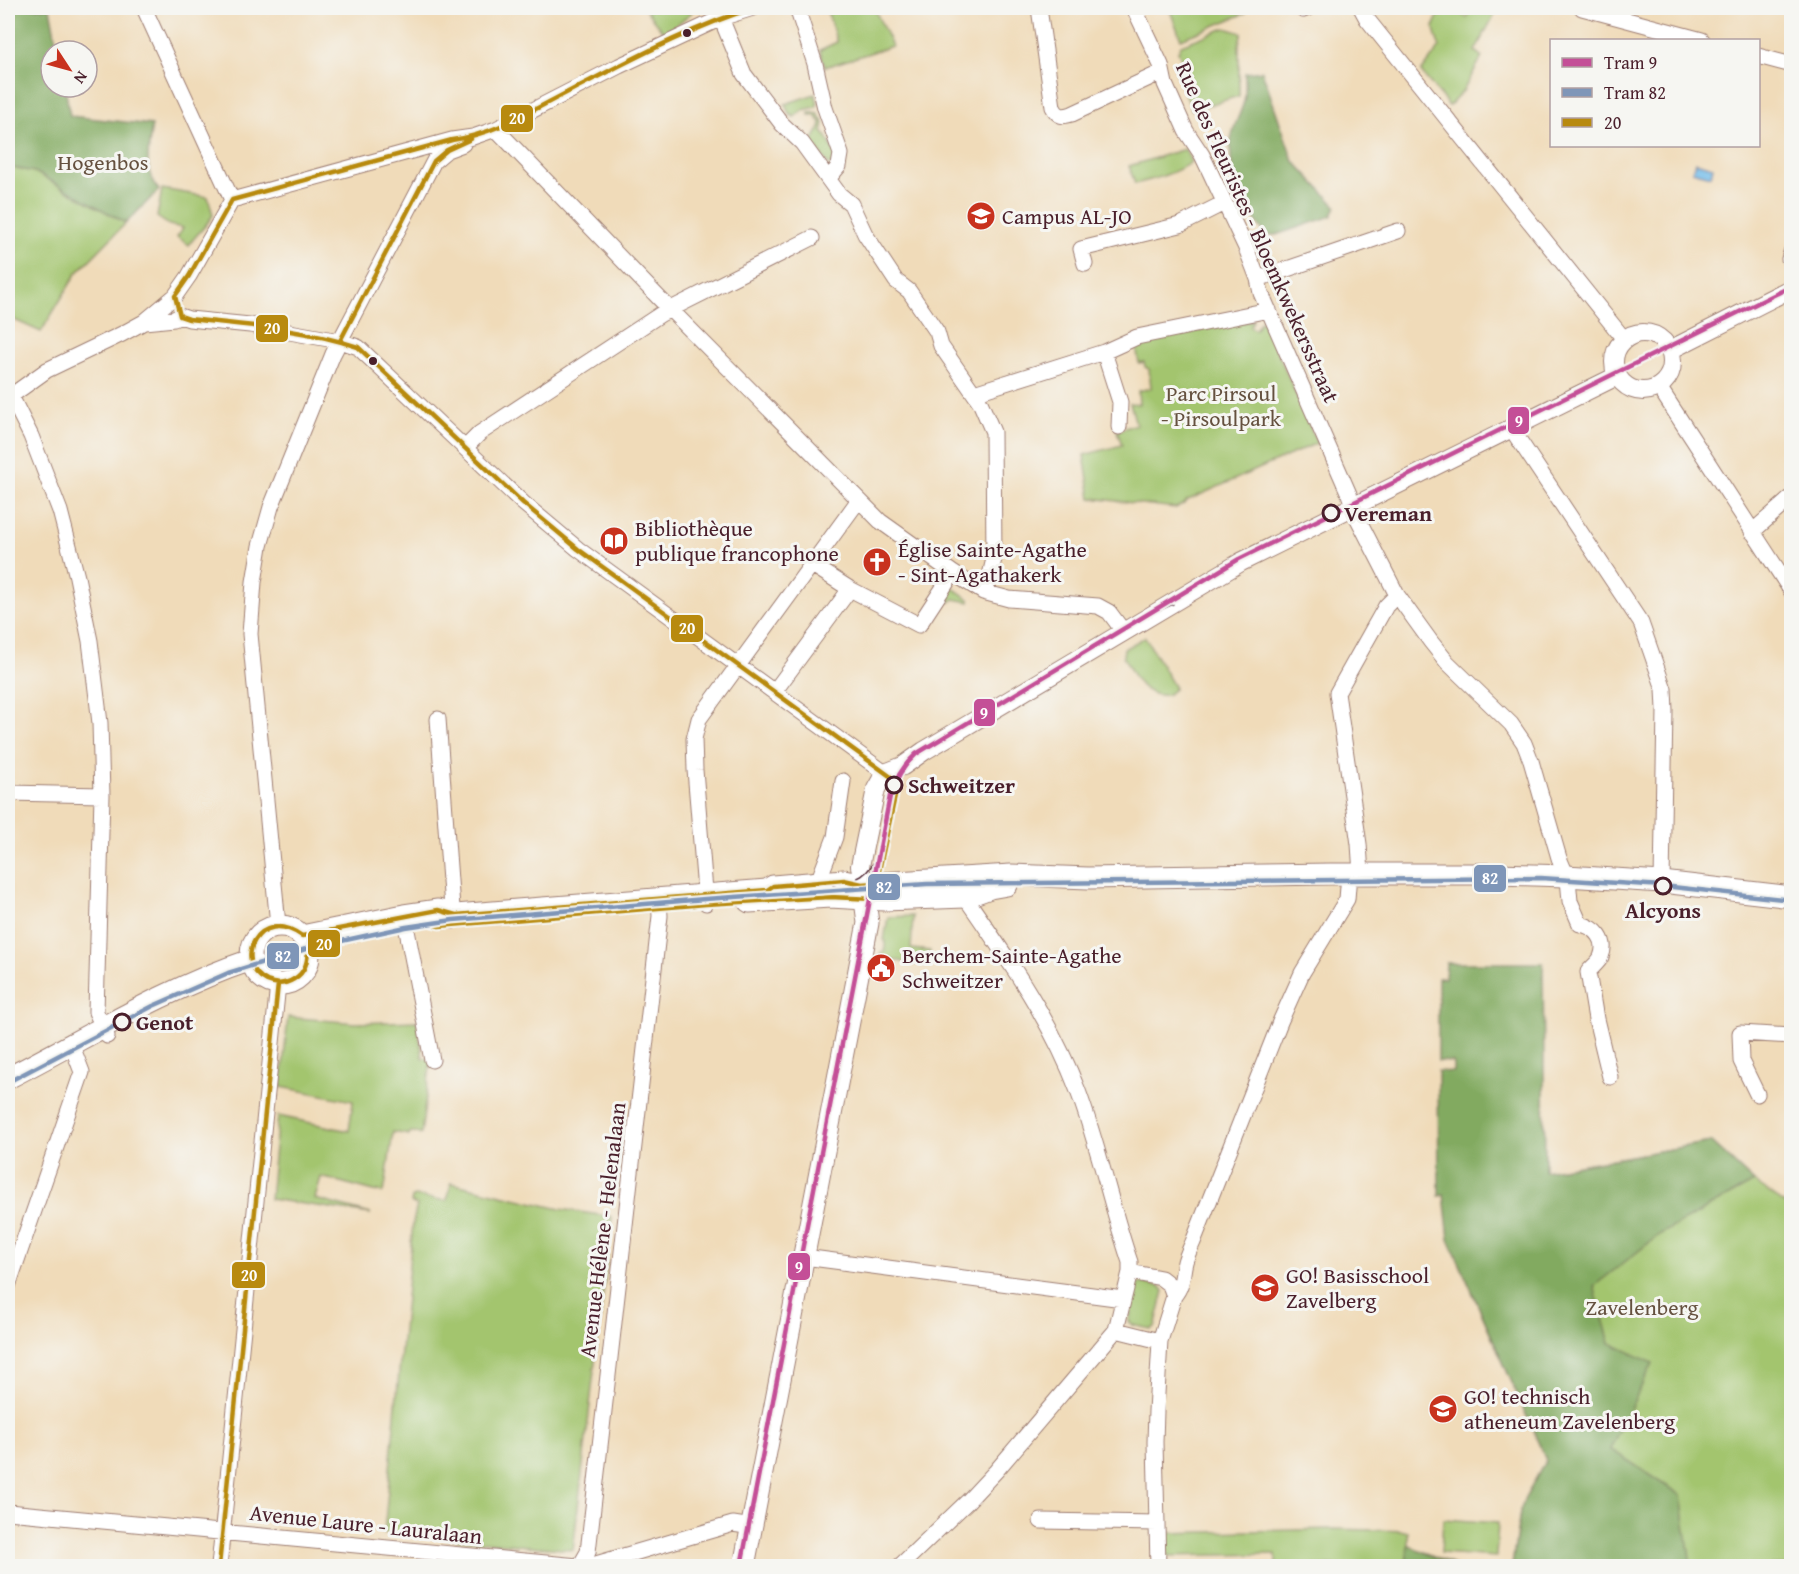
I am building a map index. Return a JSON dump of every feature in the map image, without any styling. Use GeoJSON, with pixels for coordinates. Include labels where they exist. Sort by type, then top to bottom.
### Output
{"type":"FeatureCollection","features":[{"type":"Feature","properties":{"kind":"main road"},"geometry":{"type":"LineString","coordinates":[[706,899],[830,897],[1011,875],[1088,878],[1355,874],[1566,876],[1662,882],[1791,897]]}},
{"type":"Feature","properties":{"kind":"main road"},"geometry":{"type":"LineString","coordinates":[[305,941],[405,920],[438,910],[453,919],[706,899],[767,890],[772,886],[844,880],[864,892],[965,897],[990,888],[1036,882],[1077,882],[1088,878]]}},
{"type":"Feature","properties":{"kind":"main road"},"geometry":{"type":"LineString","coordinates":[[744,1566],[868,923],[864,892]]}},
{"type":"Feature","properties":{"kind":"main road"},"geometry":{"type":"LineString","coordinates":[[269,927],[292,928],[305,941],[309,959],[305,970],[290,982],[278,984],[263,979],[253,965],[251,948],[258,936],[269,927]]}},
{"type":"Feature","properties":{"kind":"main road"},"geometry":{"type":"LineString","coordinates":[[8,1078],[105,1031],[186,985],[253,965]]}},
{"type":"Feature","properties":{"kind":"street"},"geometry":{"type":"LineString","coordinates":[[144,8],[232,200]]}},
{"type":"Feature","properties":{"kind":"street"},"geometry":{"type":"LineString","coordinates":[[105,1031],[96,1012],[102,795],[100,723],[90,641],[60,511],[31,436],[9,397],[47,370],[144,322],[175,296],[232,200],[496,129],[714,16],[749,8]]}},
{"type":"Feature","properties":{"kind":"street"},"geometry":{"type":"LineString","coordinates":[[797,8],[815,64],[825,108],[841,154],[839,166],[828,179]]}},
{"type":"Feature","properties":{"kind":"street"},"geometry":{"type":"LineString","coordinates":[[1039,8],[1053,107],[1057,114],[1063,117],[1072,114],[1162,72]]}},
{"type":"Feature","properties":{"kind":"street","name":"Rue des Fleuristes - Bloemkwekersstraat"},"geometry":{"type":"LineString","coordinates":[[1134,8],[1186,130],[1202,154],[1258,279],[1261,293],[1353,506],[1397,595],[1436,649],[1511,724],[1524,743],[1566,876],[1570,901],[1580,924],[1594,929],[1600,936],[1603,947],[1601,958],[1588,972],[1596,1019],[1611,1077]]}},
{"type":"Feature","properties":{"kind":"street"},"geometry":{"type":"LineString","coordinates":[[1361,8],[1367,19],[1441,113],[1624,339]]}},
{"type":"Feature","properties":{"kind":"street"},"geometry":{"type":"LineString","coordinates":[[1582,8],[1698,39]]}},
{"type":"Feature","properties":{"kind":"street"},"geometry":{"type":"LineString","coordinates":[[714,16],[744,74],[782,124],[801,143],[839,194],[851,204],[865,234],[896,280],[909,291],[937,332],[941,346],[980,402],[993,432],[994,559],[983,592]]}},
{"type":"Feature","properties":{"kind":"street"},"geometry":{"type":"LineString","coordinates":[[1760,56],[1791,64]]}},
{"type":"Feature","properties":{"kind":"street"},"geometry":{"type":"LineString","coordinates":[[496,129],[880,521],[983,592],[1009,599],[1098,606],[1109,612],[1124,632]]}},
{"type":"Feature","properties":{"kind":"street"},"geometry":{"type":"LineString","coordinates":[[278,926],[250,634],[254,582],[260,546],[271,507],[340,341],[434,161],[447,150],[473,137]]}},
{"type":"Feature","properties":{"kind":"street"},"geometry":{"type":"LineString","coordinates":[[424,147],[434,161]]}},
{"type":"Feature","properties":{"kind":"street"},"geometry":{"type":"LineString","coordinates":[[1085,264],[1079,243],[1180,225],[1224,203]]}},
{"type":"Feature","properties":{"kind":"street"},"geometry":{"type":"LineString","coordinates":[[1258,279],[1398,231]]}},
{"type":"Feature","properties":{"kind":"street"},"geometry":{"type":"LineString","coordinates":[[466,447],[480,433],[670,309],[812,238]]}},
{"type":"Feature","properties":{"kind":"street"},"geometry":{"type":"LineString","coordinates":[[1791,250],[1789,259],[1791,265]]}},
{"type":"Feature","properties":{"kind":"street"},"geometry":{"type":"LineString","coordinates":[[1670,350],[1791,288]]}},
{"type":"Feature","properties":{"kind":"street"},"geometry":{"type":"LineString","coordinates":[[175,296],[180,316]]}},
{"type":"Feature","properties":{"kind":"street"},"geometry":{"type":"LineString","coordinates":[[974,393],[1104,352],[1137,337],[1269,310]]}},
{"type":"Feature","properties":{"kind":"street"},"geometry":{"type":"LineString","coordinates":[[180,316],[189,319],[250,325],[340,341],[358,347],[523,503],[578,549],[885,773]]}},
{"type":"Feature","properties":{"kind":"street"},"geometry":{"type":"LineString","coordinates":[[144,322],[174,320],[180,316]]}},
{"type":"Feature","properties":{"kind":"street"},"geometry":{"type":"LineString","coordinates":[[1640,332],[1653,334],[1664,341],[1670,350],[1673,362],[1671,372],[1659,387],[1646,392],[1634,390],[1624,385],[1617,376],[1613,364],[1615,352],[1624,339],[1640,332]]}},
{"type":"Feature","properties":{"kind":"street"},"geometry":{"type":"LineString","coordinates":[[1104,352],[1120,402],[1119,427]]}},
{"type":"Feature","properties":{"kind":"street"},"geometry":{"type":"LineString","coordinates":[[864,892],[860,866],[876,789],[885,773],[912,761],[924,751],[1241,562],[1617,376]]}},
{"type":"Feature","properties":{"kind":"street"},"geometry":{"type":"LineString","coordinates":[[1659,387],[1791,592]]}},
{"type":"Feature","properties":{"kind":"street"},"geometry":{"type":"LineString","coordinates":[[1511,428],[1641,623],[1657,664],[1664,689],[1665,710],[1662,882]]}},
{"type":"Feature","properties":{"kind":"street"},"geometry":{"type":"LineString","coordinates":[[1752,532],[1791,497]]}},
{"type":"Feature","properties":{"kind":"street"},"geometry":{"type":"LineString","coordinates":[[706,899],[694,763],[694,740],[699,719],[858,501]]}},
{"type":"Feature","properties":{"kind":"street"},"geometry":{"type":"LineString","coordinates":[[811,564],[850,589],[919,625],[953,573]]}},
{"type":"Feature","properties":{"kind":"street"},"geometry":{"type":"LineString","coordinates":[[774,692],[850,589]]}},
{"type":"Feature","properties":{"kind":"street"},"geometry":{"type":"LineString","coordinates":[[1158,1566],[1155,1442],[1160,1341],[1174,1296],[1179,1290],[1189,1253],[1280,1022],[1302,973],[1347,899],[1355,874],[1359,844],[1337,693],[1386,606],[1397,595]]}},
{"type":"Feature","properties":{"kind":"street"},"geometry":{"type":"LineString","coordinates":[[438,719],[453,919]]}},
{"type":"Feature","properties":{"kind":"street"},"geometry":{"type":"LineString","coordinates":[[818,882],[835,837],[843,781]]}},
{"type":"Feature","properties":{"kind":"street"},"geometry":{"type":"LineString","coordinates":[[8,793],[102,795]]}},
{"type":"Feature","properties":{"kind":"street"},"geometry":{"type":"LineString","coordinates":[[900,1566],[968,1502],[1116,1330],[1130,1272],[1130,1262],[1077,1090],[1029,991],[965,897]]}},
{"type":"Feature","properties":{"kind":"street","name":"Avenue Hélène - Helenalaan"},"geometry":{"type":"LineString","coordinates":[[579,1566],[588,1552],[660,903]]}},
{"type":"Feature","properties":{"kind":"street"},"geometry":{"type":"LineString","coordinates":[[405,920],[432,1060]]}},
{"type":"Feature","properties":{"kind":"street"},"geometry":{"type":"LineString","coordinates":[[219,1566],[278,984]]}},
{"type":"Feature","properties":{"kind":"street"},"geometry":{"type":"LineString","coordinates":[[1757,1094],[1741,1061],[1740,1033],[1791,1036]]}},
{"type":"Feature","properties":{"kind":"street"},"geometry":{"type":"LineString","coordinates":[[8,1286],[82,1071],[72,1046]]}},
{"type":"Feature","properties":{"kind":"street"},"geometry":{"type":"LineString","coordinates":[[804,1257],[1123,1299]]}},
{"type":"Feature","properties":{"kind":"street"},"geometry":{"type":"LineString","coordinates":[[1130,1272],[1161,1278],[1170,1286],[1174,1296]]}},
{"type":"Feature","properties":{"kind":"street"},"geometry":{"type":"LineString","coordinates":[[1116,1330],[1160,1341]]}},
{"type":"Feature","properties":{"kind":"street","name":"Avenue Laure - Lauralaan"},"geometry":{"type":"LineString","coordinates":[[8,1512],[579,1566],[596,1564],[733,1524],[752,1527]]}},
{"type":"Feature","properties":{"kind":"street"},"geometry":{"type":"LineString","coordinates":[[1041,1521],[1157,1523]]}},
{"type":"Feature","properties":{"kind":"green space","name":"Hogenbos"},"geometry":{"type":"Polygon","coordinates":[[[8,8],[50,8],[56,39],[39,39],[39,99],[67,99],[70,116],[152,125],[148,159],[150,175],[159,190],[126,223],[35,172],[8,167],[8,8]]]}},
{"type":"Feature","properties":{"kind":"green space"},"geometry":{"type":"Polygon","coordinates":[[[644,8],[693,8],[691,13],[665,34],[644,8]]]}},
{"type":"Feature","properties":{"kind":"green space"},"geometry":{"type":"Polygon","coordinates":[[[826,8],[874,8],[892,46],[825,67],[820,50],[837,42],[826,8]]]}},
{"type":"Feature","properties":{"kind":"green space"},"geometry":{"type":"Polygon","coordinates":[[[1169,8],[1244,8],[1246,13],[1181,39],[1169,8]]]}},
{"type":"Feature","properties":{"kind":"green space"},"geometry":{"type":"Polygon","coordinates":[[[1444,8],[1454,9],[1467,18],[1472,8],[1498,8],[1475,51],[1482,57],[1463,91],[1449,106],[1421,72],[1440,47],[1434,27],[1444,8]]]}},
{"type":"Feature","properties":{"kind":"green space"},"geometry":{"type":"Polygon","coordinates":[[[1225,28],[1242,33],[1239,43],[1239,96],[1192,110],[1176,70],[1183,65],[1178,51],[1181,45],[1225,28]]]}},
{"type":"Feature","properties":{"kind":"green space"},"geometry":{"type":"Polygon","coordinates":[[[1262,71],[1293,160],[1336,206],[1332,216],[1276,235],[1266,235],[1252,214],[1235,179],[1232,166],[1232,136],[1245,98],[1245,73],[1262,71]]]}},
{"type":"Feature","properties":{"kind":"green space"},"geometry":{"type":"Polygon","coordinates":[[[815,94],[818,103],[816,107],[803,110],[794,117],[789,114],[785,104],[815,94]]]}},
{"type":"Feature","properties":{"kind":"green space"},"geometry":{"type":"Polygon","coordinates":[[[809,112],[818,114],[824,123],[822,132],[827,137],[837,158],[830,166],[813,144],[821,122],[814,115],[809,115],[809,112]]]}},
{"type":"Feature","properties":{"kind":"green space"},"geometry":{"type":"Polygon","coordinates":[[[1185,149],[1191,162],[1171,173],[1135,184],[1129,166],[1185,149]]]}},
{"type":"Feature","properties":{"kind":"green space"},"geometry":{"type":"Polygon","coordinates":[[[8,167],[35,172],[126,223],[76,274],[41,332],[8,317],[8,167]]]}},
{"type":"Feature","properties":{"kind":"green space"},"geometry":{"type":"Polygon","coordinates":[[[162,189],[208,197],[213,215],[189,245],[177,237],[183,228],[169,225],[157,217],[162,189]]]}},
{"type":"Feature","properties":{"kind":"green space","name":"Parc Pirsoul - Pirsoulpark"},"geometry":{"type":"Polygon","coordinates":[[[1253,320],[1250,327],[1255,330],[1261,321],[1265,323],[1317,443],[1186,501],[1176,508],[1091,498],[1084,455],[1122,445],[1117,431],[1136,424],[1130,403],[1139,404],[1138,391],[1151,388],[1149,369],[1145,367],[1144,362],[1139,363],[1135,342],[1253,320]]]}},
{"type":"Feature","properties":{"kind":"green space"},"geometry":{"type":"Polygon","coordinates":[[[953,588],[970,602],[954,599],[950,602],[947,599],[953,588]]]}},
{"type":"Feature","properties":{"kind":"green space"},"geometry":{"type":"Polygon","coordinates":[[[1145,637],[1175,688],[1167,695],[1158,695],[1144,689],[1134,677],[1123,656],[1124,649],[1145,637]]]}},
{"type":"Feature","properties":{"kind":"green space"},"geometry":{"type":"Polygon","coordinates":[[[913,916],[911,949],[930,951],[928,966],[880,958],[881,952],[884,952],[888,917],[913,916]]]}},
{"type":"Feature","properties":{"kind":"green space"},"geometry":{"type":"Polygon","coordinates":[[[1446,963],[1543,963],[1545,1171],[1711,1142],[1754,1182],[1659,1235],[1594,1286],[1610,1343],[1653,1363],[1610,1449],[1681,1495],[1691,1566],[1512,1566],[1521,1506],[1546,1460],[1449,1239],[1444,1195],[1439,1196],[1438,1071],[1453,1072],[1453,1062],[1438,1061],[1438,978],[1445,978],[1446,963]]]}},
{"type":"Feature","properties":{"kind":"green space"},"geometry":{"type":"Polygon","coordinates":[[[288,1017],[355,1023],[417,1021],[423,1058],[431,1059],[421,1134],[410,1132],[409,1135],[393,1132],[385,1187],[382,1193],[321,1177],[315,1199],[371,1214],[270,1199],[278,1116],[349,1131],[353,1101],[281,1087],[288,1017]]]}},
{"type":"Feature","properties":{"kind":"green space","name":"Zavelenberg"},"geometry":{"type":"Polygon","coordinates":[[[1711,1142],[1754,1182],[1791,1208],[1791,1566],[1512,1566],[1521,1506],[1546,1460],[1449,1239],[1545,1171],[1711,1142]]]}},
{"type":"Feature","properties":{"kind":"green space"},"geometry":{"type":"Polygon","coordinates":[[[451,1183],[560,1209],[612,1217],[573,1550],[384,1533],[413,1223],[417,1205],[411,1203],[415,1196],[447,1201],[451,1183]]]}},
{"type":"Feature","properties":{"kind":"green space"},"geometry":{"type":"Polygon","coordinates":[[[1142,1283],[1161,1287],[1164,1291],[1155,1327],[1151,1329],[1132,1325],[1129,1321],[1137,1285],[1142,1283]]]}},
{"type":"Feature","properties":{"kind":"green space"},"geometry":{"type":"Polygon","coordinates":[[[1443,1519],[1498,1523],[1496,1557],[1441,1553],[1443,1519]]]}},
{"type":"Feature","properties":{"kind":"green space"},"geometry":{"type":"Polygon","coordinates":[[[1332,1529],[1408,1531],[1408,1545],[1456,1566],[1276,1566],[1276,1554],[1165,1556],[1166,1533],[1332,1529]]]}},
{"type":"Feature","properties":{"kind":"green space"},"geometry":{"type":"Polygon","coordinates":[[[1408,1545],[1412,1547],[1456,1566],[1406,1566],[1408,1545]]]}},
{"type":"Feature","properties":{"kind":"water"},"geometry":{"type":"Polygon","coordinates":[[[1695,162],[1713,167],[1711,176],[1692,171],[1695,162]]]}},
{"type":"Feature","properties":{"kind":"tram line","name":"9"},"geometry":{"type":"LineString","coordinates":[[741,1566],[890,796],[897,778],[907,763],[916,754],[1239,559],[1792,286]]}},
{"type":"Feature","properties":{"kind":"tram line"},"geometry":{"type":"LineString","coordinates":[[1132,624],[1173,604]]}},
{"type":"Feature","properties":{"kind":"tram line"},"geometry":{"type":"LineString","coordinates":[[833,885],[862,876],[871,867],[879,851]]}},
{"type":"Feature","properties":{"kind":"tram line","name":"82"},"geometry":{"type":"LineString","coordinates":[[8,1082],[153,1006],[228,973],[309,948],[406,927],[453,920],[705,899],[927,884],[1541,878],[1663,886],[1792,900]]}},
{"type":"Feature","properties":{"kind":"transit line","name":"20"},"geometry":{"type":"LineString","coordinates":[[753,8],[683,35],[512,121],[483,133],[232,200],[189,276],[175,296],[180,316],[189,319],[296,332],[358,347],[523,503],[578,549],[898,782]]}},
{"type":"Feature","properties":{"kind":"transit line","name":"20"},"geometry":{"type":"LineString","coordinates":[[340,341],[434,161],[447,150],[471,139]]}},
{"type":"Feature","properties":{"kind":"transit line","name":"20"},"geometry":{"type":"LineString","coordinates":[[876,883],[862,884],[844,880],[773,886],[767,890],[456,915],[438,910],[302,936],[287,928],[273,927],[263,932],[255,940],[251,951],[251,962],[256,973],[267,981],[281,983],[291,981],[301,973],[307,961],[308,947],[427,923],[439,926],[706,904],[830,897],[873,899],[898,782]]}},
{"type":"Feature","properties":{"kind":"transit line","name":"20"},"geometry":{"type":"LineString","coordinates":[[219,1566],[278,984]]}},
{"type":"Feature","properties":{"kind":"place","name":"Campus AL-JO"},"geometry":{"type":"Point","coordinates":[981,216]}},
{"type":"Feature","properties":{"kind":"place","name":"Vereman"},"geometry":{"type":"Point","coordinates":[1331,513]}},
{"type":"Feature","properties":{"kind":"place","name":"Bibliothèque publique francophone"},"geometry":{"type":"Point","coordinates":[614,541]}},
{"type":"Feature","properties":{"kind":"place","name":"Église Sainte-Agathe - Sint-Agathakerk"},"geometry":{"type":"Point","coordinates":[877,562]}},
{"type":"Feature","properties":{"kind":"place","name":"Schweitzer"},"geometry":{"type":"Point","coordinates":[894,785]}},
{"type":"Feature","properties":{"kind":"place","name":"Alcyons"},"geometry":{"type":"Point","coordinates":[1663,886]}},
{"type":"Feature","properties":{"kind":"place","name":"Berchem-Sainte-Agathe Schweitzer"},"geometry":{"type":"Point","coordinates":[881,968]}},
{"type":"Feature","properties":{"kind":"place","name":"Genot"},"geometry":{"type":"Point","coordinates":[122,1022]}},
{"type":"Feature","properties":{"kind":"place","name":"GO! Basisschool Zavelberg"},"geometry":{"type":"Point","coordinates":[1265,1288]}},
{"type":"Feature","properties":{"kind":"place","name":"GO! technisch atheneum Zavelenberg"},"geometry":{"type":"Point","coordinates":[1443,1409]}}]}
